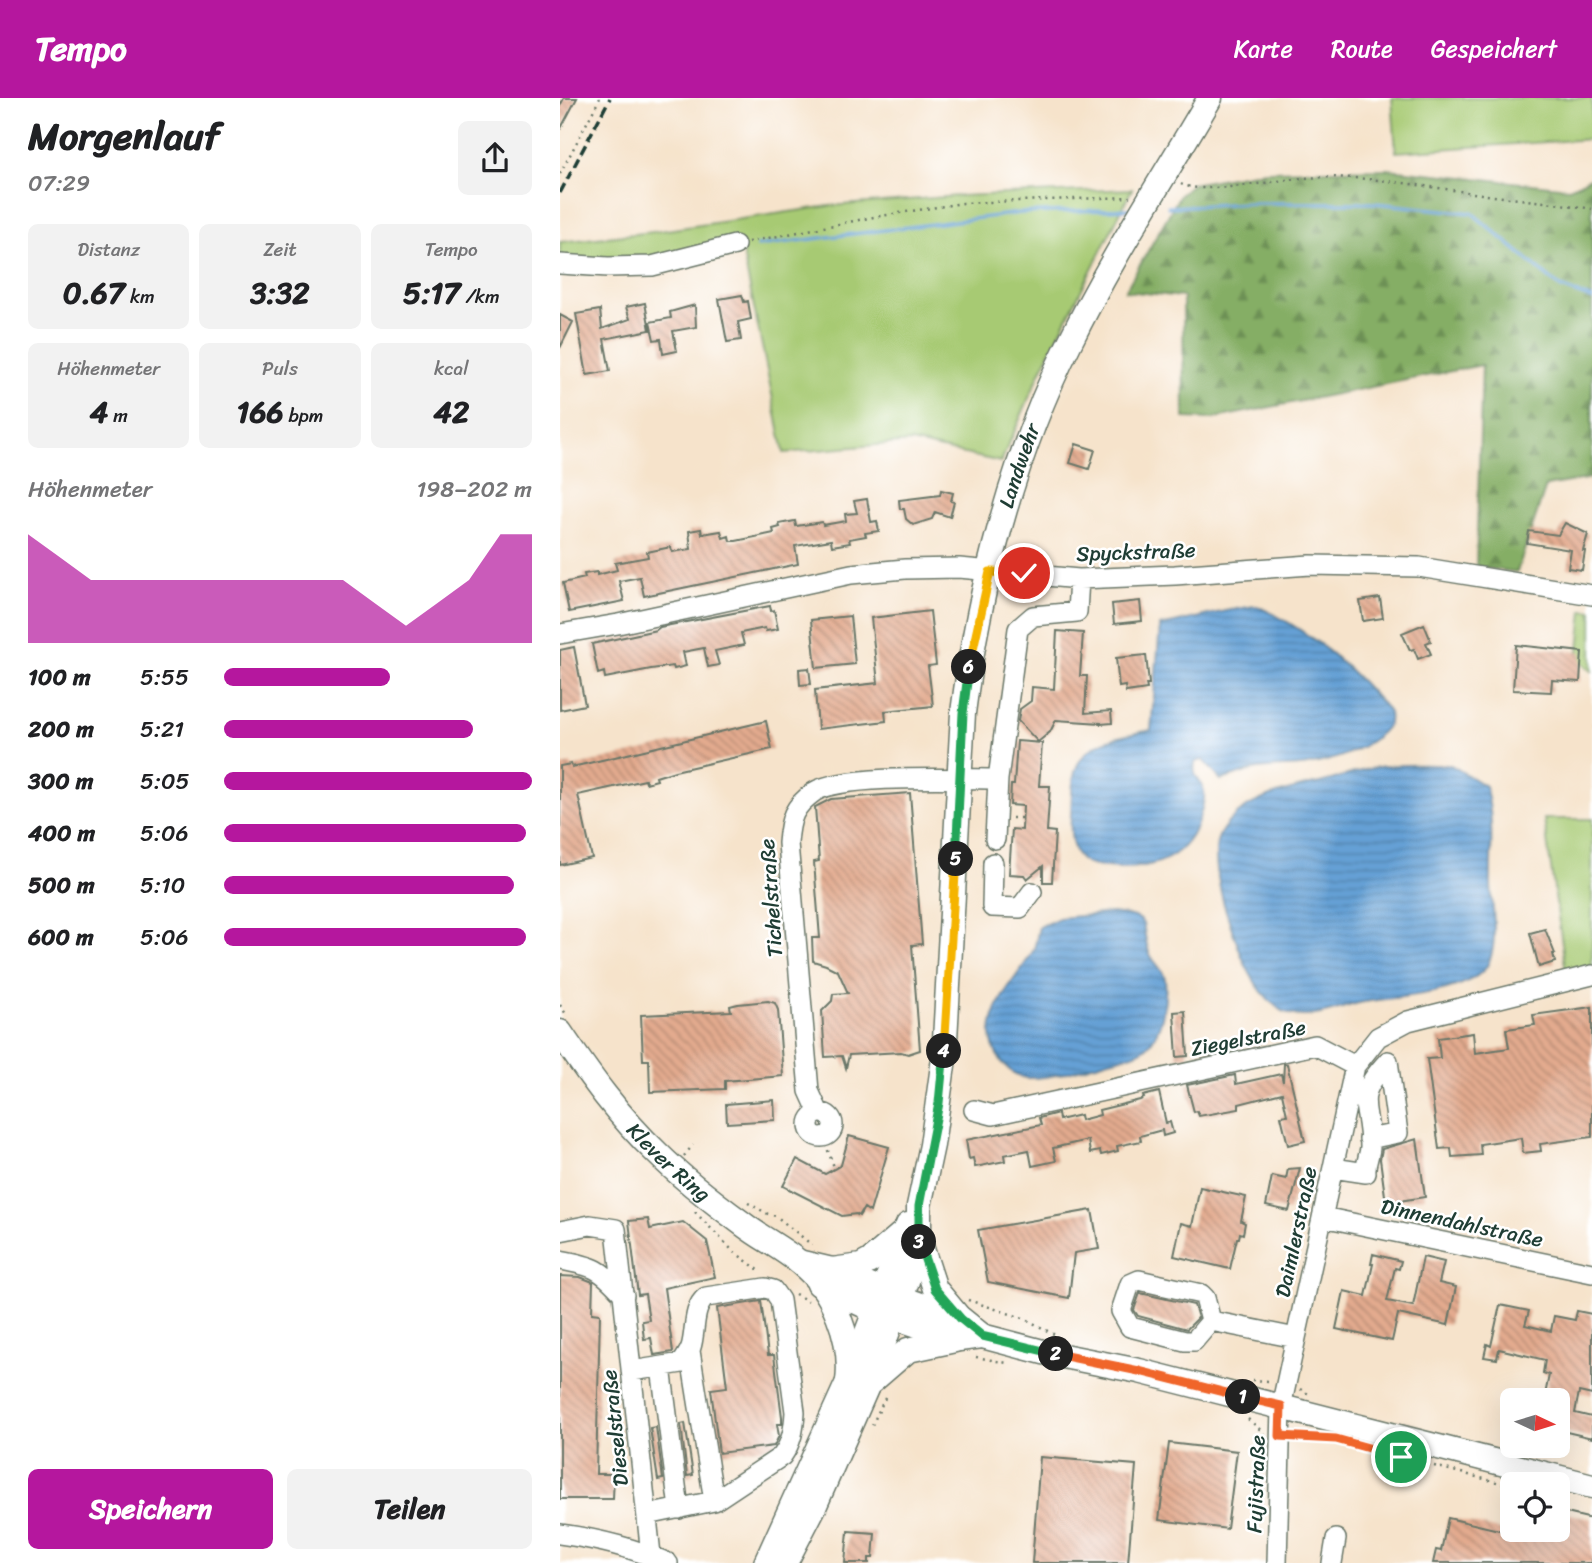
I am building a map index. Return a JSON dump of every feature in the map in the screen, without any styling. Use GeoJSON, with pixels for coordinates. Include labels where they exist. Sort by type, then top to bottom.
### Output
{"type":"FeatureCollection","features":[{"type":"Feature","properties":{"kind":"main road","name":"Landwehr"},"geometry":{"type":"LineString","coordinates":[[889,1305],[912,1235],[937,1114],[944,1058],[959,779],[969,669],[1002,521],[1027,442],[1069,343],[1144,207],[1210,98]]}},
{"type":"Feature","properties":{"kind":"main road","name":"Klever Ring"},"geometry":{"type":"LineString","coordinates":[[564,1024],[590,1077],[656,1152],[715,1204],[762,1239],[808,1255],[826,1277],[889,1305],[1043,1352],[1283,1396],[1592,1486]]}},
{"type":"Feature","properties":{"kind":"main road"},"geometry":{"type":"LineString","coordinates":[[766,1563],[858,1383],[908,1350],[969,1330],[935,1289],[912,1235],[861,1266],[826,1277],[858,1383]]}},
{"type":"Feature","properties":{"kind":"main road"},"geometry":{"type":"LineString","coordinates":[[785,1563],[814,1507],[889,1305]]}},
{"type":"Feature","properties":{"kind":"street"},"geometry":{"type":"LineString","coordinates":[[560,264],[652,266],[735,245]]}},
{"type":"Feature","properties":{"kind":"street","name":"Spyckstraße"},"geometry":{"type":"LineString","coordinates":[[560,634],[851,574],[905,569],[959,568],[1079,579],[1310,565],[1419,567],[1592,595]]}},
{"type":"Feature","properties":{"kind":"street"},"geometry":{"type":"LineString","coordinates":[[995,839],[998,779],[1018,629],[1032,617],[1076,612],[1079,579]]}},
{"type":"Feature","properties":{"kind":"street","name":"Tichelstraße"},"geometry":{"type":"LineString","coordinates":[[823,1137],[815,1136],[810,1129],[810,1120],[819,1113],[809,1091],[788,842],[790,819],[796,808],[816,791],[847,782],[998,779]]}},
{"type":"Feature","properties":{"kind":"street"},"geometry":{"type":"LineString","coordinates":[[993,863],[992,907],[1020,908],[1032,892]]}},
{"type":"Feature","properties":{"kind":"street"},"geometry":{"type":"LineString","coordinates":[[1355,1066],[1378,1037],[1408,1021],[1592,975]]}},
{"type":"Feature","properties":{"kind":"street","name":"Ziegelstraße"},"geometry":{"type":"LineString","coordinates":[[974,1110],[993,1115],[1315,1045],[1355,1066]]}},
{"type":"Feature","properties":{"kind":"street","name":"Daimlerstraße"},"geometry":{"type":"LineString","coordinates":[[1283,1396],[1355,1066]]}},
{"type":"Feature","properties":{"kind":"street"},"geometry":{"type":"LineString","coordinates":[[1334,1168],[1366,1173],[1365,1160],[1371,1150],[1369,1139]]}},
{"type":"Feature","properties":{"kind":"street","name":"Dinnendahlstraße"},"geometry":{"type":"LineString","coordinates":[[1323,1217],[1592,1273]]}},
{"type":"Feature","properties":{"kind":"street","name":"Dieselstraße"},"geometry":{"type":"LineString","coordinates":[[560,1231],[590,1225],[616,1228],[647,1515],[657,1560]]}},
{"type":"Feature","properties":{"kind":"street"},"geometry":{"type":"LineString","coordinates":[[560,1260],[586,1264],[604,1273],[624,1295]]}},
{"type":"Feature","properties":{"kind":"street"},"geometry":{"type":"LineString","coordinates":[[1139,1280],[1201,1294],[1205,1298],[1211,1321],[1195,1341],[1185,1341],[1130,1327],[1121,1311],[1130,1284],[1139,1280]]}},
{"type":"Feature","properties":{"kind":"street"},"geometry":{"type":"LineString","coordinates":[[647,1515],[714,1501],[782,1456],[789,1447],[795,1412],[780,1300],[773,1290],[765,1288],[706,1297],[697,1309],[690,1351],[714,1501]]}},
{"type":"Feature","properties":{"kind":"street"},"geometry":{"type":"LineString","coordinates":[[1211,1321],[1296,1338]]}},
{"type":"Feature","properties":{"kind":"street"},"geometry":{"type":"LineString","coordinates":[[632,1371],[682,1363],[690,1351]]}},
{"type":"Feature","properties":{"kind":"street"},"geometry":{"type":"LineString","coordinates":[[661,1367],[679,1509]]}},
{"type":"Feature","properties":{"kind":"street","name":"Fujistraße"},"geometry":{"type":"LineString","coordinates":[[1277,1563],[1283,1396]]}},
{"type":"Feature","properties":{"kind":"street"},"geometry":{"type":"LineString","coordinates":[[560,1534],[614,1544],[657,1560]]}},
{"type":"Feature","properties":{"kind":"street"},"geometry":{"type":"LineString","coordinates":[[1332,1563],[1336,1539]]}},
{"type":"Feature","properties":{"kind":"path"},"geometry":{"type":"LineString","coordinates":[[560,174],[600,98]]}},
{"type":"Feature","properties":{"kind":"path"},"geometry":{"type":"LineString","coordinates":[[1178,183],[1189,189],[1243,186],[1305,177],[1383,181],[1592,209]]}},
{"type":"Feature","properties":{"kind":"path"},"geometry":{"type":"LineString","coordinates":[[735,245],[874,217],[963,204],[1112,198]]}},
{"type":"Feature","properties":{"kind":"path"},"geometry":{"type":"LineString","coordinates":[[560,1005],[564,1024]]}},
{"type":"Feature","properties":{"kind":"path"},"geometry":{"type":"LineString","coordinates":[[823,1137],[834,1167]]}},
{"type":"Feature","properties":{"kind":"path"},"geometry":{"type":"LineString","coordinates":[[684,1156],[693,1145]]}},
{"type":"Feature","properties":{"kind":"path"},"geometry":{"type":"LineString","coordinates":[[745,1202],[776,1216],[808,1255]]}},
{"type":"Feature","properties":{"kind":"path"},"geometry":{"type":"LineString","coordinates":[[969,1330],[1026,1319],[1057,1336]]}},
{"type":"Feature","properties":{"kind":"path"},"geometry":{"type":"LineString","coordinates":[[969,1330],[1015,1365]]}},
{"type":"Feature","properties":{"kind":"path"},"geometry":{"type":"LineString","coordinates":[[1252,1380],[1264,1379],[1283,1396]]}},
{"type":"Feature","properties":{"kind":"path"},"geometry":{"type":"LineString","coordinates":[[1247,1418],[1263,1432],[1280,1436],[1336,1439]]}},
{"type":"Feature","properties":{"kind":"path"},"geometry":{"type":"LineString","coordinates":[[1427,1465],[1500,1483]]}},
{"type":"Feature","properties":{"kind":"green space"},"geometry":{"type":"Polygon","coordinates":[[[1392,98],[1592,98],[1592,139],[1396,152],[1392,98]]]}},
{"type":"Feature","properties":{"kind":"green space"},"geometry":{"type":"Polygon","coordinates":[[[1388,169],[1569,188],[1592,177],[1592,478],[1546,486],[1517,572],[1476,567],[1482,365],[1211,419],[1184,418],[1183,297],[1125,291],[1180,195],[1192,184],[1265,171],[1388,169]]]}},
{"type":"Feature","properties":{"kind":"green space"},"geometry":{"type":"Polygon","coordinates":[[[1132,189],[1043,366],[1001,462],[911,442],[784,453],[742,249],[653,272],[560,274],[560,242],[653,232],[829,206],[959,196],[1132,189]]]}},
{"type":"Feature","properties":{"kind":"green space"},"geometry":{"type":"Polygon","coordinates":[[[1583,610],[1592,611],[1592,671],[1578,660],[1583,610]]]}},
{"type":"Feature","properties":{"kind":"green space"},"geometry":{"type":"Polygon","coordinates":[[[1544,819],[1592,819],[1592,966],[1566,972],[1544,819]]]}},
{"type":"Feature","properties":{"kind":"water"},"geometry":{"type":"Polygon","coordinates":[[[1257,606],[1306,634],[1335,657],[1387,709],[1389,724],[1373,740],[1353,752],[1308,765],[1260,769],[1221,780],[1203,760],[1195,762],[1195,772],[1204,791],[1204,798],[1192,836],[1183,847],[1173,855],[1148,865],[1120,868],[1100,867],[1083,862],[1075,850],[1071,832],[1075,771],[1090,749],[1099,744],[1151,730],[1160,626],[1257,606]]]}},
{"type":"Feature","properties":{"kind":"water"},"geometry":{"type":"Polygon","coordinates":[[[1411,765],[1451,765],[1485,786],[1488,798],[1494,935],[1488,964],[1479,975],[1465,983],[1429,993],[1359,1003],[1308,1016],[1298,1016],[1278,1008],[1252,978],[1222,898],[1216,852],[1220,834],[1229,821],[1241,811],[1269,796],[1366,770],[1411,765]]]}},
{"type":"Feature","properties":{"kind":"water"},"geometry":{"type":"Polygon","coordinates":[[[1112,913],[1140,919],[1149,952],[1164,975],[1164,1007],[1155,1035],[1144,1049],[1130,1055],[1048,1076],[1030,1078],[1015,1074],[1003,1063],[994,1048],[992,1022],[1000,1001],[1032,953],[1039,927],[1059,918],[1112,913]]]}},
{"type":"Feature","properties":{"kind":"building"},"geometry":{"type":"Polygon","coordinates":[[[564,98],[577,98],[560,130],[560,106],[564,98]]]}},
{"type":"Feature","properties":{"kind":"building"},"geometry":{"type":"Polygon","coordinates":[[[742,295],[744,302],[748,301],[751,319],[738,322],[741,340],[727,342],[719,299],[742,295]]]}},
{"type":"Feature","properties":{"kind":"building"},"geometry":{"type":"Polygon","coordinates":[[[645,303],[650,330],[604,339],[610,371],[587,375],[576,314],[600,310],[602,329],[630,319],[626,307],[645,303]]]}},
{"type":"Feature","properties":{"kind":"building"},"geometry":{"type":"Polygon","coordinates":[[[695,305],[696,327],[673,331],[677,351],[663,354],[661,339],[654,340],[650,322],[671,318],[670,312],[695,305]]]}},
{"type":"Feature","properties":{"kind":"building"},"geometry":{"type":"Polygon","coordinates":[[[560,315],[573,322],[560,348],[560,315]]]}},
{"type":"Feature","properties":{"kind":"building"},"geometry":{"type":"Polygon","coordinates":[[[1076,444],[1095,450],[1089,469],[1070,463],[1076,444]]]}},
{"type":"Feature","properties":{"kind":"building"},"geometry":{"type":"Polygon","coordinates":[[[941,490],[953,493],[951,501],[954,502],[950,517],[935,512],[932,519],[913,525],[906,519],[904,509],[900,509],[899,500],[940,495],[941,490]]]}},
{"type":"Feature","properties":{"kind":"building"},"geometry":{"type":"Polygon","coordinates":[[[867,499],[871,522],[877,521],[879,531],[849,539],[850,543],[832,546],[831,540],[795,546],[798,564],[644,596],[640,577],[619,581],[624,601],[569,612],[563,583],[585,578],[584,574],[597,572],[597,575],[617,570],[615,563],[648,557],[647,552],[671,547],[672,552],[691,549],[689,531],[701,529],[702,534],[721,531],[723,538],[729,536],[730,541],[736,541],[774,533],[773,529],[780,527],[779,524],[795,521],[796,526],[846,521],[845,514],[857,513],[854,501],[867,499]]]}},
{"type":"Feature","properties":{"kind":"building"},"geometry":{"type":"Polygon","coordinates":[[[1565,523],[1588,534],[1583,551],[1582,570],[1568,568],[1571,550],[1527,543],[1529,531],[1558,535],[1565,523]]]}},
{"type":"Feature","properties":{"kind":"building"},"geometry":{"type":"Polygon","coordinates":[[[1380,598],[1383,618],[1363,621],[1360,601],[1380,598]]]}},
{"type":"Feature","properties":{"kind":"building"},"geometry":{"type":"Polygon","coordinates":[[[1140,601],[1142,621],[1114,624],[1112,604],[1140,601]]]}},
{"type":"Feature","properties":{"kind":"building"},"geometry":{"type":"Polygon","coordinates":[[[770,606],[771,611],[774,610],[778,629],[766,631],[765,628],[741,633],[744,645],[715,651],[719,665],[708,667],[704,648],[683,652],[686,666],[674,669],[673,666],[605,678],[604,672],[598,674],[592,644],[660,627],[770,606]]]}},
{"type":"Feature","properties":{"kind":"building"},"geometry":{"type":"Polygon","coordinates":[[[930,611],[936,665],[928,666],[933,706],[885,711],[886,721],[818,729],[815,690],[878,683],[871,618],[930,611]]]}},
{"type":"Feature","properties":{"kind":"building"},"geometry":{"type":"Polygon","coordinates":[[[850,616],[855,664],[816,668],[811,620],[850,616]]]}},
{"type":"Feature","properties":{"kind":"building"},"geometry":{"type":"Polygon","coordinates":[[[1424,624],[1431,641],[1426,643],[1431,654],[1418,659],[1402,633],[1424,624]]]}},
{"type":"Feature","properties":{"kind":"building"},"geometry":{"type":"Polygon","coordinates":[[[1057,631],[1083,633],[1080,676],[1087,676],[1085,713],[1111,711],[1112,723],[1056,720],[1050,732],[1038,742],[1018,721],[1020,709],[1031,701],[1032,687],[1054,689],[1057,631]]]}},
{"type":"Feature","properties":{"kind":"building"},"geometry":{"type":"Polygon","coordinates":[[[1516,645],[1582,652],[1580,682],[1552,680],[1551,692],[1513,690],[1516,645]]]}},
{"type":"Feature","properties":{"kind":"building"},"geometry":{"type":"Polygon","coordinates":[[[574,647],[585,705],[560,710],[560,650],[574,647]]]}},
{"type":"Feature","properties":{"kind":"building"},"geometry":{"type":"Polygon","coordinates":[[[1146,655],[1149,684],[1146,684],[1147,689],[1126,692],[1125,686],[1119,687],[1116,658],[1146,655]]]}},
{"type":"Feature","properties":{"kind":"building"},"geometry":{"type":"Polygon","coordinates":[[[809,668],[811,684],[800,685],[799,669],[809,668]]]}},
{"type":"Feature","properties":{"kind":"building"},"geometry":{"type":"Polygon","coordinates":[[[766,721],[772,749],[675,771],[646,783],[645,780],[578,795],[592,858],[560,865],[560,766],[571,764],[572,767],[766,721]]]}},
{"type":"Feature","properties":{"kind":"building"},"geometry":{"type":"Polygon","coordinates":[[[1017,741],[1042,743],[1039,786],[1050,786],[1047,831],[1055,832],[1052,882],[1043,882],[1043,866],[1027,879],[1024,875],[1009,874],[1012,829],[1022,830],[1023,806],[1010,805],[1017,741]]]}},
{"type":"Feature","properties":{"kind":"building"},"geometry":{"type":"Polygon","coordinates":[[[910,793],[922,944],[912,945],[920,1050],[908,1054],[901,1052],[849,1055],[846,1068],[842,1056],[825,1057],[822,1011],[832,1001],[833,994],[848,993],[838,971],[813,961],[812,938],[820,938],[814,862],[819,861],[815,807],[831,799],[910,793]]]}},
{"type":"Feature","properties":{"kind":"building"},"geometry":{"type":"Polygon","coordinates":[[[1545,929],[1555,954],[1555,962],[1539,967],[1530,933],[1545,929]]]}},
{"type":"Feature","properties":{"kind":"building"},"geometry":{"type":"Polygon","coordinates":[[[768,1001],[775,1003],[778,1010],[783,1076],[725,1081],[725,1089],[650,1092],[649,1060],[643,1060],[641,1015],[731,1011],[730,1006],[768,1001]]]}},
{"type":"Feature","properties":{"kind":"building"},"geometry":{"type":"Polygon","coordinates":[[[1592,1007],[1592,1137],[1540,1144],[1541,1151],[1523,1153],[1521,1138],[1480,1144],[1481,1155],[1452,1157],[1451,1148],[1439,1149],[1427,1059],[1440,1058],[1438,1038],[1473,1033],[1475,1053],[1509,1048],[1506,1029],[1535,1025],[1533,1015],[1592,1007]]]}},
{"type":"Feature","properties":{"kind":"building"},"geometry":{"type":"Polygon","coordinates":[[[1185,1011],[1188,1056],[1177,1057],[1174,1012],[1185,1011]]]}},
{"type":"Feature","properties":{"kind":"building"},"geometry":{"type":"Polygon","coordinates":[[[1284,1064],[1287,1064],[1305,1141],[1288,1145],[1281,1116],[1287,1115],[1282,1093],[1239,1104],[1239,1109],[1199,1116],[1197,1111],[1194,1112],[1187,1085],[1235,1075],[1236,1084],[1281,1074],[1283,1082],[1284,1064]]]}},
{"type":"Feature","properties":{"kind":"building"},"geometry":{"type":"Polygon","coordinates":[[[1159,1092],[1166,1123],[1170,1122],[1173,1133],[1163,1136],[1162,1130],[1140,1136],[1141,1141],[1117,1146],[1118,1151],[1101,1155],[1100,1151],[1090,1153],[1088,1140],[1053,1148],[1056,1161],[1032,1166],[1029,1150],[1004,1155],[1005,1161],[975,1167],[973,1158],[969,1159],[966,1140],[1041,1125],[1039,1118],[1058,1113],[1059,1120],[1080,1115],[1081,1120],[1100,1115],[1099,1110],[1140,1100],[1143,1096],[1159,1092]]]}},
{"type":"Feature","properties":{"kind":"building"},"geometry":{"type":"Polygon","coordinates":[[[774,1100],[775,1120],[727,1123],[726,1104],[774,1100]]]}},
{"type":"Feature","properties":{"kind":"building"},"geometry":{"type":"Polygon","coordinates":[[[849,1136],[889,1147],[870,1212],[864,1208],[859,1216],[842,1216],[783,1186],[797,1159],[825,1174],[841,1165],[849,1136]]]}},
{"type":"Feature","properties":{"kind":"building"},"geometry":{"type":"Polygon","coordinates":[[[1417,1139],[1425,1197],[1386,1203],[1380,1159],[1382,1149],[1417,1139]]]}},
{"type":"Feature","properties":{"kind":"building"},"geometry":{"type":"Polygon","coordinates":[[[1300,1168],[1289,1211],[1266,1206],[1272,1176],[1286,1179],[1288,1169],[1300,1168]]]}},
{"type":"Feature","properties":{"kind":"building"},"geometry":{"type":"Polygon","coordinates":[[[1200,1187],[1246,1197],[1241,1221],[1245,1223],[1243,1234],[1240,1233],[1237,1238],[1230,1269],[1174,1256],[1181,1223],[1192,1226],[1200,1187]]]}},
{"type":"Feature","properties":{"kind":"building"},"geometry":{"type":"Polygon","coordinates":[[[1092,1210],[1099,1249],[1074,1253],[1069,1298],[988,1282],[978,1230],[1092,1210]]]}},
{"type":"Feature","properties":{"kind":"building"},"geometry":{"type":"Polygon","coordinates":[[[648,1219],[650,1229],[683,1222],[707,1241],[715,1277],[664,1288],[673,1352],[654,1355],[651,1338],[644,1339],[642,1321],[649,1320],[645,1294],[638,1295],[629,1221],[648,1219]]]}},
{"type":"Feature","properties":{"kind":"building"},"geometry":{"type":"Polygon","coordinates":[[[1373,1254],[1401,1261],[1399,1269],[1395,1268],[1387,1301],[1413,1306],[1423,1257],[1444,1262],[1439,1283],[1456,1287],[1448,1325],[1398,1314],[1392,1341],[1336,1329],[1344,1291],[1366,1296],[1373,1254]]]}},
{"type":"Feature","properties":{"kind":"building"},"geometry":{"type":"Polygon","coordinates":[[[560,1276],[580,1277],[593,1282],[592,1313],[600,1314],[596,1474],[614,1474],[613,1499],[560,1499],[560,1276]]]}},
{"type":"Feature","properties":{"kind":"building"},"geometry":{"type":"Polygon","coordinates":[[[1140,1293],[1194,1305],[1198,1318],[1187,1329],[1138,1316],[1134,1310],[1140,1293]]]}},
{"type":"Feature","properties":{"kind":"building"},"geometry":{"type":"Polygon","coordinates":[[[761,1301],[768,1355],[774,1355],[782,1417],[782,1424],[777,1424],[779,1436],[774,1446],[719,1453],[711,1389],[727,1387],[717,1308],[761,1301]]]}},
{"type":"Feature","properties":{"kind":"building"},"geometry":{"type":"Polygon","coordinates":[[[1500,1305],[1529,1311],[1525,1325],[1551,1331],[1554,1316],[1575,1320],[1577,1311],[1592,1314],[1592,1395],[1579,1392],[1575,1413],[1592,1417],[1592,1438],[1570,1433],[1570,1388],[1546,1388],[1549,1375],[1543,1373],[1545,1360],[1499,1349],[1497,1359],[1484,1357],[1487,1344],[1491,1346],[1500,1305]]]}},
{"type":"Feature","properties":{"kind":"building"},"geometry":{"type":"Polygon","coordinates":[[[685,1423],[693,1475],[687,1476],[681,1424],[685,1423]]]}},
{"type":"Feature","properties":{"kind":"building"},"geometry":{"type":"Polygon","coordinates":[[[656,1427],[663,1479],[658,1480],[650,1428],[656,1427]]]}},
{"type":"Feature","properties":{"kind":"building"},"geometry":{"type":"Polygon","coordinates":[[[1169,1443],[1237,1451],[1227,1529],[1159,1520],[1169,1443]]]}},
{"type":"Feature","properties":{"kind":"building"},"geometry":{"type":"Polygon","coordinates":[[[1040,1457],[1136,1465],[1128,1563],[1032,1563],[1040,1457]]]}},
{"type":"Feature","properties":{"kind":"building"},"geometry":{"type":"Polygon","coordinates":[[[1570,1514],[1592,1519],[1592,1563],[1433,1563],[1436,1550],[1441,1551],[1448,1518],[1500,1530],[1500,1542],[1570,1542],[1570,1514]]]}},
{"type":"Feature","properties":{"kind":"building"},"geometry":{"type":"Polygon","coordinates":[[[848,1531],[875,1533],[873,1558],[869,1558],[869,1563],[845,1563],[848,1531]]]}},
{"type":"Feature","properties":{"kind":"waterway"},"geometry":{"type":"LineString","coordinates":[[1168,207],[1253,203],[1374,203],[1472,213],[1560,287],[1592,299]]}},
{"type":"Feature","properties":{"kind":"waterway"},"geometry":{"type":"LineString","coordinates":[[757,246],[1020,213],[1130,209]]}},
{"type":"Feature","properties":{"kind":"railway"},"geometry":{"type":"LineString","coordinates":[[560,193],[610,98]]}},
{"type":"Feature","properties":{"kind":"route"},"geometry":{"type":"LineString","coordinates":[[1024,573],[990,572],[969,669],[963,713],[944,1058],[932,1145],[919,1206],[919,1240],[935,1289],[961,1319],[982,1336],[1281,1406],[1280,1436],[1336,1439],[1401,1457]]}}]}
